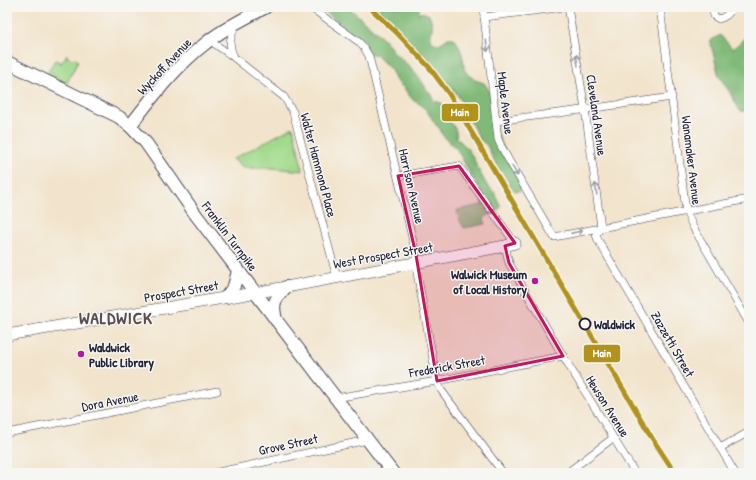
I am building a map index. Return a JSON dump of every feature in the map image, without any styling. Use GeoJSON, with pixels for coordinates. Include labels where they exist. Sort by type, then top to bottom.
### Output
{"type":"FeatureCollection","features":[{"type":"Feature","properties":{"kind":"main road","name":"Wyckoff Avenue"},"geometry":{"type":"LineString","coordinates":[[130,126],[170,76],[187,59],[209,40],[266,7]]}},
{"type":"Feature","properties":{"kind":"main road","name":"Franklin Turnpike"},"geometry":{"type":"LineString","coordinates":[[7,62],[119,117],[146,143],[196,215],[254,293],[393,473]]}},
{"type":"Feature","properties":{"kind":"main road"},"geometry":{"type":"LineString","coordinates":[[226,297],[234,286],[238,271]]}},
{"type":"Feature","properties":{"kind":"main road"},"geometry":{"type":"LineString","coordinates":[[277,322],[274,306],[275,300],[286,287]]}},
{"type":"Feature","properties":{"kind":"street","name":"Harrison Avenue"},"geometry":{"type":"LineString","coordinates":[[310,7],[359,42],[369,56],[416,255],[417,273],[437,381],[503,473]]}},
{"type":"Feature","properties":{"kind":"street","name":"Maple Avenue"},"geometry":{"type":"LineString","coordinates":[[483,7],[500,146],[554,237],[601,227]]}},
{"type":"Feature","properties":{"kind":"street"},"geometry":{"type":"LineString","coordinates":[[484,17],[565,7]]}},
{"type":"Feature","properties":{"kind":"street","name":"Cleveland Avenue"},"geometry":{"type":"LineString","coordinates":[[568,7],[585,109],[601,227]]}},
{"type":"Feature","properties":{"kind":"street","name":"Wanamaker Avenue"},"geometry":{"type":"LineString","coordinates":[[660,7],[686,211],[693,227],[749,323]]}},
{"type":"Feature","properties":{"kind":"street"},"geometry":{"type":"LineString","coordinates":[[712,7],[714,16],[719,19],[724,18],[728,14],[731,7]]}},
{"type":"Feature","properties":{"kind":"street"},"geometry":{"type":"LineString","coordinates":[[235,59],[230,48],[230,44],[236,24]]}},
{"type":"Feature","properties":{"kind":"street","name":"Walter Hammond Place"},"geometry":{"type":"LineString","coordinates":[[209,40],[284,97],[293,112],[337,278]]}},
{"type":"Feature","properties":{"kind":"street"},"geometry":{"type":"LineString","coordinates":[[496,121],[672,97]]}},
{"type":"Feature","properties":{"kind":"street"},"geometry":{"type":"LineString","coordinates":[[398,176],[459,166],[510,245]]}},
{"type":"Feature","properties":{"kind":"street"},"geometry":{"type":"LineString","coordinates":[[601,227],[749,199]]}},
{"type":"Feature","properties":{"kind":"street","name":"Zazzetti Street"},"geometry":{"type":"LineString","coordinates":[[601,227],[596,235],[598,240],[735,473]]}},
{"type":"Feature","properties":{"kind":"street","name":"West Prospect Street"},"geometry":{"type":"LineString","coordinates":[[254,293],[510,245]]}},
{"type":"Feature","properties":{"kind":"street","name":"Hewson Avenue"},"geometry":{"type":"LineString","coordinates":[[510,245],[509,263],[563,356],[635,473]]}},
{"type":"Feature","properties":{"kind":"street","name":"Prospect Street"},"geometry":{"type":"LineString","coordinates":[[7,335],[254,293]]}},
{"type":"Feature","properties":{"kind":"street","name":"Frederick Street"},"geometry":{"type":"LineString","coordinates":[[335,398],[437,381],[563,356]]}},
{"type":"Feature","properties":{"kind":"street","name":"Dora Avenue"},"geometry":{"type":"LineString","coordinates":[[7,433],[217,391]]}},
{"type":"Feature","properties":{"kind":"street"},"geometry":{"type":"LineString","coordinates":[[720,448],[749,432]]}},
{"type":"Feature","properties":{"kind":"street"},"geometry":{"type":"LineString","coordinates":[[567,473],[614,438]]}},
{"type":"Feature","properties":{"kind":"street","name":"Grove Street"},"geometry":{"type":"LineString","coordinates":[[214,473],[367,440]]}},
{"type":"Feature","properties":{"kind":"highlighted area"},"geometry":{"type":"Polygon","coordinates":[[[459,166],[515,243],[505,246],[509,263],[563,356],[437,381],[416,255],[398,176],[459,166]]]}},
{"type":"Feature","properties":{"kind":"green space"},"geometry":{"type":"Polygon","coordinates":[[[316,7],[346,7],[355,13],[384,39],[396,55],[402,59],[421,80],[434,101],[442,103],[455,130],[456,137],[471,154],[486,184],[494,192],[501,207],[484,219],[486,224],[464,228],[459,219],[457,210],[482,205],[481,190],[457,149],[443,136],[440,129],[427,111],[420,104],[414,101],[404,88],[396,81],[391,70],[376,55],[369,53],[341,24],[326,12],[322,12],[316,7]]]}},
{"type":"Feature","properties":{"kind":"green space"},"geometry":{"type":"Polygon","coordinates":[[[378,7],[420,7],[418,13],[425,13],[429,15],[432,27],[432,42],[437,44],[448,38],[454,38],[462,53],[464,70],[475,80],[484,83],[490,93],[495,129],[522,188],[519,191],[515,191],[510,186],[493,159],[487,145],[480,140],[457,94],[437,70],[381,12],[378,7]]]}},
{"type":"Feature","properties":{"kind":"green space"},"geometry":{"type":"Polygon","coordinates":[[[749,34],[749,111],[740,111],[719,76],[710,41],[720,35],[733,49],[749,34]]]}},
{"type":"Feature","properties":{"kind":"green space"},"geometry":{"type":"Polygon","coordinates":[[[67,54],[67,57],[72,59],[74,58],[78,61],[67,83],[47,74],[55,60],[61,64],[67,54]]]}},
{"type":"Feature","properties":{"kind":"green space"},"geometry":{"type":"Polygon","coordinates":[[[293,127],[303,171],[272,168],[245,168],[233,159],[293,127]]]}},
{"type":"Feature","properties":{"kind":"transit line","name":"Main"},"geometry":{"type":"LineString","coordinates":[[369,7],[398,34],[429,67],[449,94],[652,438],[675,473]]}},
{"type":"Feature","properties":{"kind":"place","name":"Walwick Museum of Local History"},"geometry":{"type":"Point","coordinates":[535,281]}},
{"type":"Feature","properties":{"kind":"place","name":"Waldwick"},"geometry":{"type":"Point","coordinates":[585,324]}},
{"type":"Feature","properties":{"kind":"place","name":"Waldwick Public Library"},"geometry":{"type":"Point","coordinates":[81,354]}},
{"type":"Feature","properties":{"kind":"district","name":"WALDWICK"},"geometry":{"type":"Point","coordinates":[116,318]}}]}
